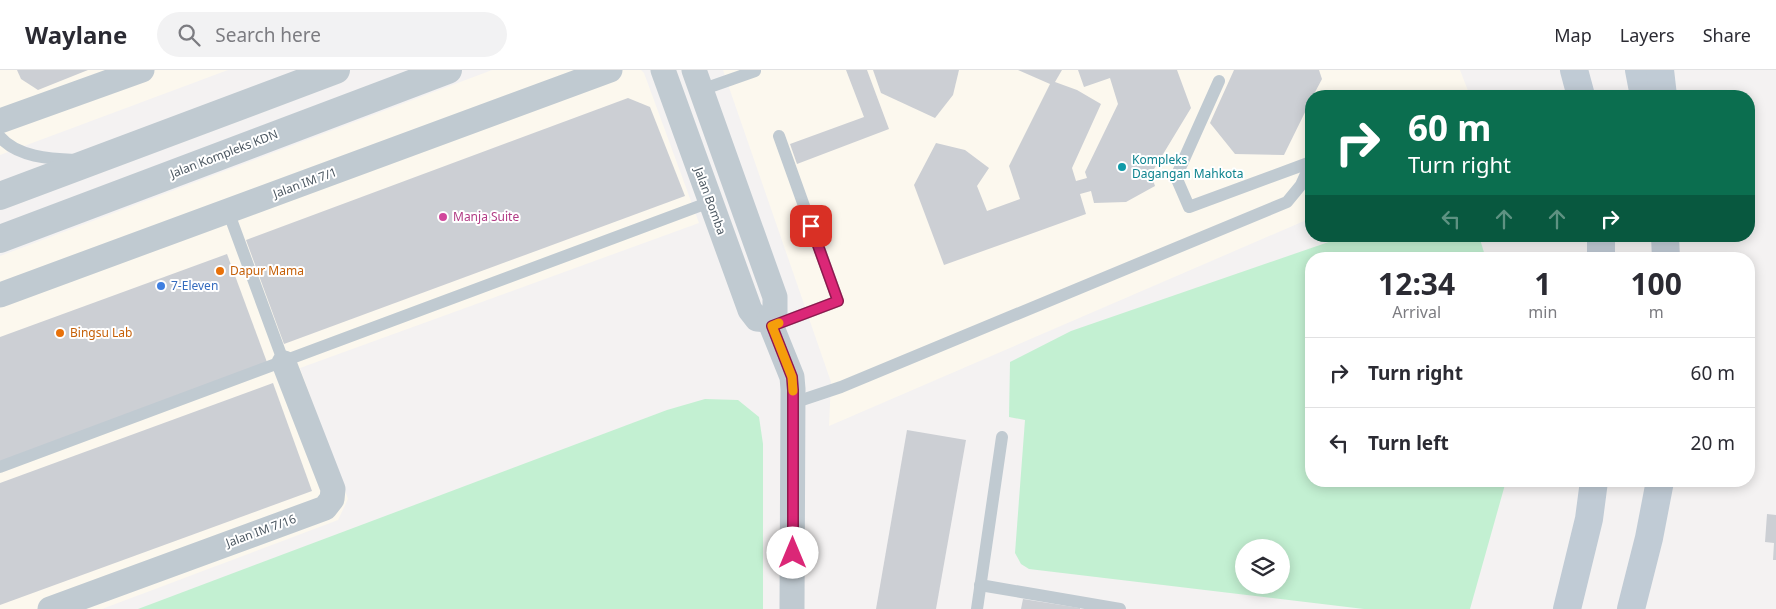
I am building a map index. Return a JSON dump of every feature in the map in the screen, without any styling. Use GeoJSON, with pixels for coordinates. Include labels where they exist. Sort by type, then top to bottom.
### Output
{"type":"FeatureCollection","features":[{"type":"Feature","properties":{"kind":"main road"},"geometry":{"type":"LineString","coordinates":[[1574,70],[1579,90]]}},
{"type":"Feature","properties":{"kind":"main road"},"geometry":{"type":"LineString","coordinates":[[1639,70],[1643,90]]}},
{"type":"Feature","properties":{"kind":"main road"},"geometry":{"type":"LineString","coordinates":[[1660,70],[1662,90]]}},
{"type":"Feature","properties":{"kind":"main road"},"geometry":{"type":"LineString","coordinates":[[1568,609],[1589,518],[1593,487]]}},
{"type":"Feature","properties":{"kind":"main road"},"geometry":{"type":"LineString","coordinates":[[1631,609],[1649,538],[1659,487]]}},
{"type":"Feature","properties":{"kind":"street"},"geometry":{"type":"LineString","coordinates":[[0,121],[142,70]]}},
{"type":"Feature","properties":{"kind":"street"},"geometry":{"type":"LineString","coordinates":[[0,196],[336,70]]}},
{"type":"Feature","properties":{"kind":"street","name":"Jalan Kompleks KDN"},"geometry":{"type":"LineString","coordinates":[[0,239],[448,70]]}},
{"type":"Feature","properties":{"kind":"street","name":"Jalan IM 7/1"},"geometry":{"type":"LineString","coordinates":[[0,295],[610,70]]}},
{"type":"Feature","properties":{"kind":"street","name":"Jalan Bomba"},"geometry":{"type":"LineString","coordinates":[[663,70],[750,310],[757,319],[770,323]]}},
{"type":"Feature","properties":{"kind":"street"},"geometry":{"type":"LineString","coordinates":[[698,80],[775,297],[776,313],[770,323],[792,377],[794,403],[792,609]]}},
{"type":"Feature","properties":{"kind":"street","name":"Jalan IM 7/16"},"geometry":{"type":"LineString","coordinates":[[50,609],[325,508],[332,499],[333,489],[284,362]]}},
{"type":"Feature","properties":{"kind":"lane"},"geometry":{"type":"LineString","coordinates":[[698,80],[755,72]]}},
{"type":"Feature","properties":{"kind":"lane"},"geometry":{"type":"LineString","coordinates":[[1219,81],[1176,177],[1189,207],[1305,164]]}},
{"type":"Feature","properties":{"kind":"lane"},"geometry":{"type":"LineString","coordinates":[[770,323],[838,301],[779,136]]}},
{"type":"Feature","properties":{"kind":"lane"},"geometry":{"type":"LineString","coordinates":[[0,137],[15,148],[36,156],[96,160]]}},
{"type":"Feature","properties":{"kind":"lane"},"geometry":{"type":"LineString","coordinates":[[794,403],[841,387],[1287,202],[1301,185],[1305,176]]}},
{"type":"Feature","properties":{"kind":"lane"},"geometry":{"type":"LineString","coordinates":[[0,467],[710,202]]}},
{"type":"Feature","properties":{"kind":"lane"},"geometry":{"type":"LineString","coordinates":[[228,211],[284,362]]}},
{"type":"Feature","properties":{"kind":"lane"},"geometry":{"type":"LineString","coordinates":[[977,609],[1002,437]]}},
{"type":"Feature","properties":{"kind":"lane"},"geometry":{"type":"LineString","coordinates":[[980,585],[1120,609]]}},
{"type":"Feature","properties":{"kind":"shaded area"},"geometry":{"type":"Polygon","coordinates":[[[0,70],[228,70],[0,155],[0,70]]]}},
{"type":"Feature","properties":{"kind":"shaded area"},"geometry":{"type":"Polygon","coordinates":[[[492,70],[641,70],[644,73],[699,223],[300,368],[348,499],[338,520],[102,609],[0,609],[0,256],[492,70]]]}},
{"type":"Feature","properties":{"kind":"shaded area"},"geometry":{"type":"Polygon","coordinates":[[[723,70],[1460,70],[1468,90],[1305,90],[1305,221],[829,426],[831,382],[723,70]]]}},
{"type":"Feature","properties":{"kind":"green space"},"geometry":{"type":"Polygon","coordinates":[[[1329,242],[1481,242],[1484,252],[1305,252],[1305,487],[1504,487],[1470,609],[1364,609],[1238,594],[1290,594],[1290,539],[1235,539],[1235,594],[1029,569],[1021,564],[1015,553],[1025,420],[1009,417],[1010,362],[1071,331],[1329,242]]]}},
{"type":"Feature","properties":{"kind":"green space"},"geometry":{"type":"Polygon","coordinates":[[[705,399],[738,400],[759,417],[763,444],[763,609],[138,609],[667,410],[705,399]]]}},
{"type":"Feature","properties":{"kind":"building"},"geometry":{"type":"Polygon","coordinates":[[[17,70],[88,70],[38,90],[21,79],[17,70]]]}},
{"type":"Feature","properties":{"kind":"building"},"geometry":{"type":"Polygon","coordinates":[[[846,70],[867,70],[889,129],[797,164],[790,144],[864,117],[846,70]]]}},
{"type":"Feature","properties":{"kind":"building"},"geometry":{"type":"Polygon","coordinates":[[[873,70],[959,70],[953,95],[935,118],[881,93],[873,70]]]}},
{"type":"Feature","properties":{"kind":"building","name":"Kompleks Dagangan Mahkota"},"geometry":{"type":"Polygon","coordinates":[[[1018,70],[1062,70],[1055,82],[1077,90],[1101,104],[1072,168],[1076,181],[1087,178],[1085,172],[1118,104],[1110,78],[1084,87],[1078,70],[1177,70],[1191,108],[1151,174],[1155,186],[1126,202],[1094,203],[1091,191],[1080,194],[1086,214],[944,265],[914,185],[936,143],[965,150],[989,168],[977,186],[987,211],[1020,199],[1009,166],[1050,84],[1018,70]]]}},
{"type":"Feature","properties":{"kind":"building","name":"Kompleks Dagangan Mahkota"},"geometry":{"type":"Polygon","coordinates":[[[1234,70],[1319,70],[1322,79],[1316,90],[1305,90],[1305,112],[1284,155],[1235,154],[1210,123],[1234,70]]]}},
{"type":"Feature","properties":{"kind":"building"},"geometry":{"type":"Polygon","coordinates":[[[628,98],[650,107],[685,196],[284,344],[246,240],[628,98]]]}},
{"type":"Feature","properties":{"kind":"building"},"geometry":{"type":"Polygon","coordinates":[[[227,254],[268,365],[0,463],[0,337],[227,254]]]}},
{"type":"Feature","properties":{"kind":"building"},"geometry":{"type":"Polygon","coordinates":[[[273,383],[312,491],[0,605],[0,483],[273,383]]]}},
{"type":"Feature","properties":{"kind":"building"},"geometry":{"type":"Polygon","coordinates":[[[907,430],[966,440],[936,609],[876,609],[907,430]]]}},
{"type":"Feature","properties":{"kind":"building"},"geometry":{"type":"Polygon","coordinates":[[[1767,514],[1776,515],[1776,560],[1773,560],[1774,543],[1765,542],[1767,514]]]}},
{"type":"Feature","properties":{"kind":"building"},"geometry":{"type":"Polygon","coordinates":[[[1023,599],[1080,608],[1080,609],[1021,609],[1023,599]]]}},
{"type":"Feature","properties":{"kind":"slow traffic"},"geometry":{"type":"LineString","coordinates":[[779,323],[772,326],[792,377],[793,391]]}},
{"type":"Feature","properties":{"kind":"place","name":"Kompleks Dagangan Mahkota"},"geometry":{"type":"Point","coordinates":[1122,167]}},
{"type":"Feature","properties":{"kind":"place","name":"Manja Suite"},"geometry":{"type":"Point","coordinates":[443,217]}},
{"type":"Feature","properties":{"kind":"place","name":"Dapur Mama"},"geometry":{"type":"Point","coordinates":[220,271]}},
{"type":"Feature","properties":{"kind":"place","name":"7-Eleven"},"geometry":{"type":"Point","coordinates":[161,286]}},
{"type":"Feature","properties":{"kind":"place","name":"Bingsu Lab"},"geometry":{"type":"Point","coordinates":[60,333]}},
{"type":"Feature","properties":{"kind":"route"},"geometry":{"type":"LineString","coordinates":[[793,553],[792,377],[772,326],[838,301],[811,226]]}}]}
